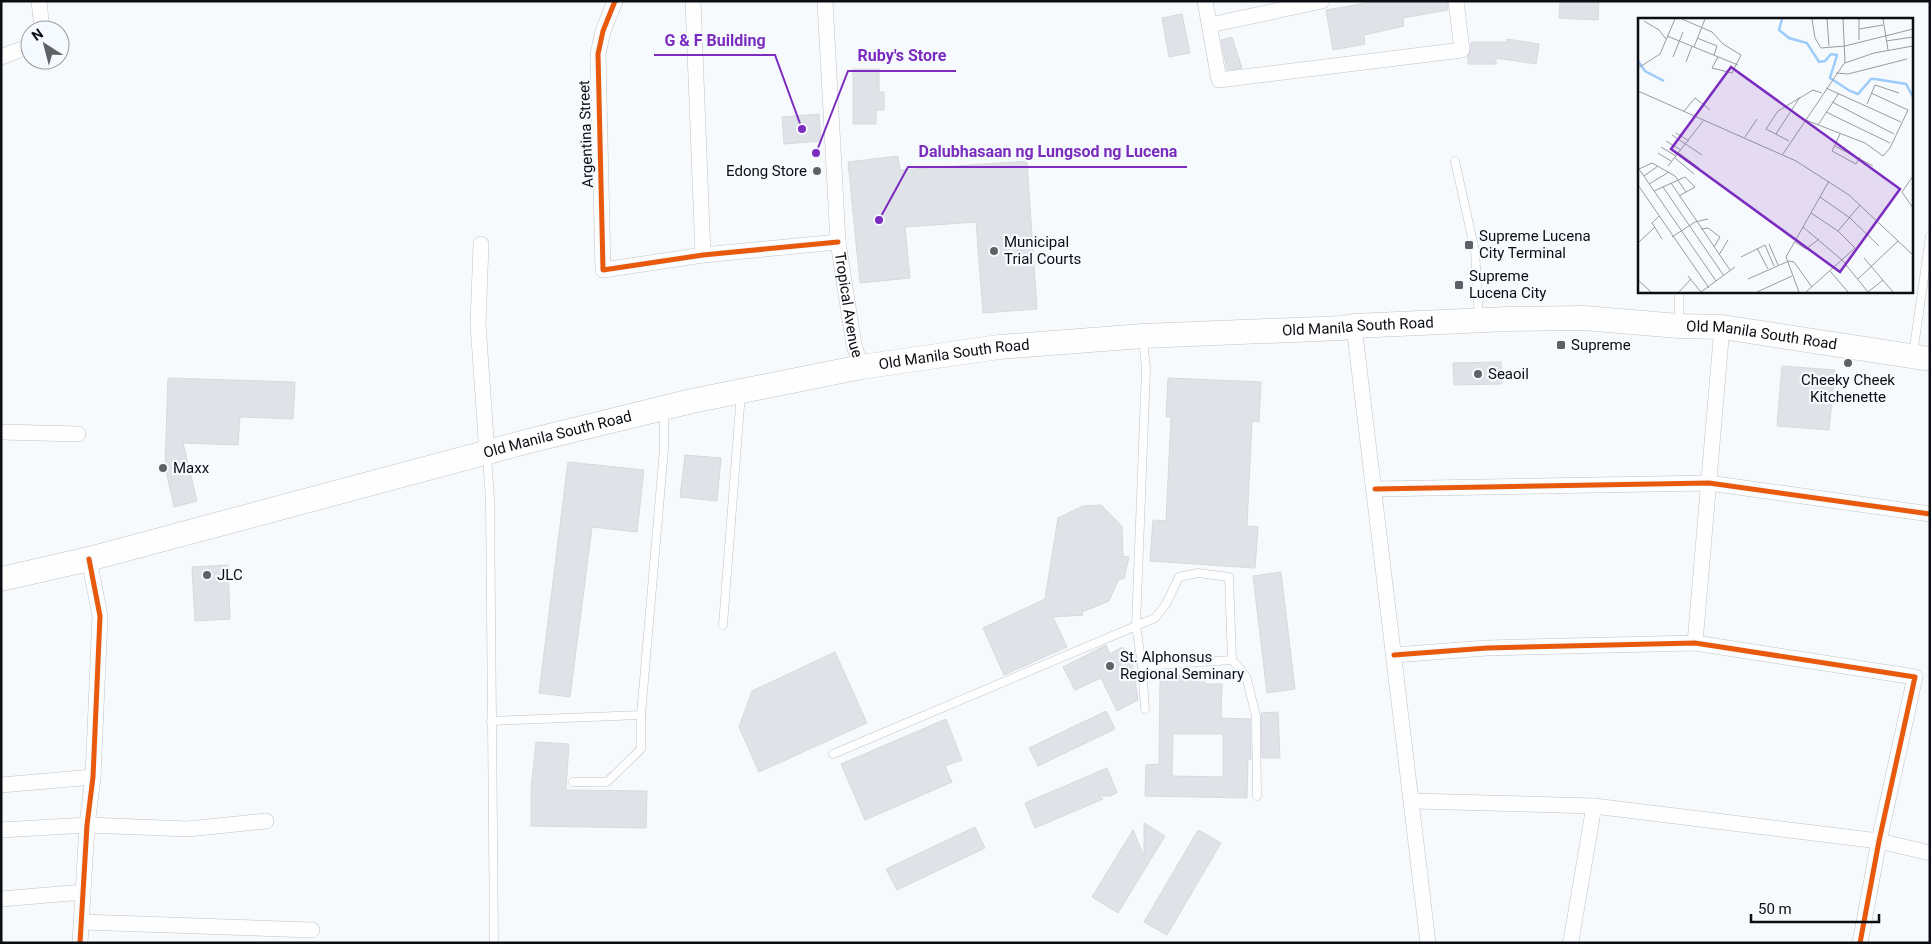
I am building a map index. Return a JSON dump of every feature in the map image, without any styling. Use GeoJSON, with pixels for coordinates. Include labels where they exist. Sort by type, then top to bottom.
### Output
{"type":"FeatureCollection","features":[{"type":"Feature","properties":{"kind":"main road","name":"Old Manila South Road"},"geometry":{"type":"LineString","coordinates":[[1,579],[89,559],[529,441],[741,390],[861,367],[999,347],[1143,336],[1479,322],[1508,319],[1584,318],[1722,328],[1921,357]]}},
{"type":"Feature","properties":{"kind":"street"},"geometry":{"type":"LineString","coordinates":[[38,1],[41,20]]}},
{"type":"Feature","properties":{"kind":"street","name":"Argentina Street"},"geometry":{"type":"LineString","coordinates":[[614,1],[603,31],[598,54],[603,270],[703,255]]}},
{"type":"Feature","properties":{"kind":"street"},"geometry":{"type":"LineString","coordinates":[[693,1],[703,255],[838,242]]}},
{"type":"Feature","properties":{"kind":"street","name":"Tropical Avenue"},"geometry":{"type":"LineString","coordinates":[[826,1],[838,242],[854,346],[861,367]]}},
{"type":"Feature","properties":{"kind":"street"},"geometry":{"type":"LineString","coordinates":[[1205,1],[1219,80],[1462,50],[1456,1]]}},
{"type":"Feature","properties":{"kind":"street"},"geometry":{"type":"LineString","coordinates":[[1210,25],[1322,1]]}},
{"type":"Feature","properties":{"kind":"street"},"geometry":{"type":"LineString","coordinates":[[1,57],[20,50]]}},
{"type":"Feature","properties":{"kind":"street"},"geometry":{"type":"LineString","coordinates":[[481,244],[478,324],[487,453]]}},
{"type":"Feature","properties":{"kind":"street"},"geometry":{"type":"LineString","coordinates":[[1354,326],[1413,801],[1428,943]]}},
{"type":"Feature","properties":{"kind":"street"},"geometry":{"type":"LineString","coordinates":[[1695,643],[1722,328]]}},
{"type":"Feature","properties":{"kind":"street"},"geometry":{"type":"LineString","coordinates":[[1,432],[78,434]]}},
{"type":"Feature","properties":{"kind":"street"},"geometry":{"type":"LineString","coordinates":[[1375,488],[1709,483],[1930,514]]}},
{"type":"Feature","properties":{"kind":"street"},"geometry":{"type":"LineString","coordinates":[[80,943],[87,825],[93,777],[100,616],[89,559]]}},
{"type":"Feature","properties":{"kind":"street"},"geometry":{"type":"LineString","coordinates":[[1394,655],[1487,648],[1695,643],[1915,678],[1879,841],[1860,943]]}},
{"type":"Feature","properties":{"kind":"street"},"geometry":{"type":"LineString","coordinates":[[1,785],[93,777]]}},
{"type":"Feature","properties":{"kind":"street"},"geometry":{"type":"LineString","coordinates":[[1413,801],[1594,806],[1879,841],[1930,853]]}},
{"type":"Feature","properties":{"kind":"street"},"geometry":{"type":"LineString","coordinates":[[1570,943],[1594,806]]}},
{"type":"Feature","properties":{"kind":"street"},"geometry":{"type":"LineString","coordinates":[[1,830],[87,825],[188,829],[266,821]]}},
{"type":"Feature","properties":{"kind":"street"},"geometry":{"type":"LineString","coordinates":[[1,899],[83,892]]}},
{"type":"Feature","properties":{"kind":"street"},"geometry":{"type":"LineString","coordinates":[[82,922],[312,930]]}},
{"type":"Feature","properties":{"kind":"lane"},"geometry":{"type":"LineString","coordinates":[[1455,161],[1475,251],[1479,322]]}},
{"type":"Feature","properties":{"kind":"lane"},"geometry":{"type":"LineString","coordinates":[[1921,357],[1930,236]]}},
{"type":"Feature","properties":{"kind":"lane"},"geometry":{"type":"LineString","coordinates":[[1679,292],[1679,326]]}},
{"type":"Feature","properties":{"kind":"lane"},"geometry":{"type":"LineString","coordinates":[[1143,336],[1146,369],[1136,625],[1142,666],[1145,709]]}},
{"type":"Feature","properties":{"kind":"lane"},"geometry":{"type":"LineString","coordinates":[[723,625],[741,390]]}},
{"type":"Feature","properties":{"kind":"lane"},"geometry":{"type":"LineString","coordinates":[[573,782],[607,782],[640,749],[641,715],[664,449],[664,409]]}},
{"type":"Feature","properties":{"kind":"lane"},"geometry":{"type":"LineString","coordinates":[[487,453],[490,500],[494,943]]}},
{"type":"Feature","properties":{"kind":"lane"},"geometry":{"type":"LineString","coordinates":[[833,754],[1155,618],[1166,604],[1179,577],[1198,573],[1229,577],[1232,660],[1246,676],[1256,716],[1258,796]]}},
{"type":"Feature","properties":{"kind":"lane"},"geometry":{"type":"LineString","coordinates":[[1142,666],[1232,660]]}},
{"type":"Feature","properties":{"kind":"lane"},"geometry":{"type":"LineString","coordinates":[[491,721],[641,715]]}},
{"type":"Feature","properties":{"kind":"building"},"geometry":{"type":"Polygon","coordinates":[[[1378,1],[1447,1],[1448,10],[1403,18],[1404,26],[1364,35],[1365,44],[1333,50],[1326,10],[1378,1]]]}},
{"type":"Feature","properties":{"kind":"building"},"geometry":{"type":"Polygon","coordinates":[[[1560,1],[1599,1],[1598,20],[1559,18],[1560,1]]]}},
{"type":"Feature","properties":{"kind":"building"},"geometry":{"type":"Polygon","coordinates":[[[1182,14],[1190,53],[1169,57],[1162,18],[1182,14]]]}},
{"type":"Feature","properties":{"kind":"building"},"geometry":{"type":"Polygon","coordinates":[[[1232,37],[1242,68],[1227,70],[1221,40],[1232,37]]]}},
{"type":"Feature","properties":{"kind":"building"},"geometry":{"type":"Polygon","coordinates":[[[1507,39],[1539,44],[1536,64],[1496,58],[1496,64],[1468,64],[1471,42],[1506,42],[1507,39]]]}},
{"type":"Feature","properties":{"kind":"building"},"geometry":{"type":"Polygon","coordinates":[[[853,69],[879,69],[879,92],[884,92],[884,110],[876,110],[876,124],[853,124],[853,69]]]}},
{"type":"Feature","properties":{"kind":"building"},"geometry":{"type":"Polygon","coordinates":[[[819,114],[821,141],[784,144],[782,117],[819,114]]]}},
{"type":"Feature","properties":{"kind":"building"},"geometry":{"type":"Polygon","coordinates":[[[898,156],[900,170],[1027,161],[1037,309],[983,313],[976,222],[905,227],[910,278],[860,283],[848,162],[898,156]]]}},
{"type":"Feature","properties":{"kind":"building","name":"Seaoil"},"geometry":{"type":"Polygon","coordinates":[[[1501,362],[1502,384],[1454,385],[1453,363],[1501,362]]]}},
{"type":"Feature","properties":{"kind":"building"},"geometry":{"type":"Polygon","coordinates":[[[1782,366],[1835,370],[1829,430],[1777,426],[1782,366]]]}},
{"type":"Feature","properties":{"kind":"building"},"geometry":{"type":"Polygon","coordinates":[[[168,378],[295,382],[293,419],[240,417],[238,445],[183,443],[197,501],[174,507],[165,466],[168,378]]]}},
{"type":"Feature","properties":{"kind":"building"},"geometry":{"type":"Polygon","coordinates":[[[1168,378],[1261,382],[1259,422],[1252,421],[1247,526],[1258,527],[1255,568],[1150,561],[1153,520],[1166,521],[1171,417],[1166,417],[1168,378]]]}},
{"type":"Feature","properties":{"kind":"building"},"geometry":{"type":"Polygon","coordinates":[[[685,455],[721,458],[717,501],[680,497],[685,455]]]}},
{"type":"Feature","properties":{"kind":"building"},"geometry":{"type":"Polygon","coordinates":[[[568,462],[644,470],[637,532],[592,527],[570,697],[539,693],[568,462]]]}},
{"type":"Feature","properties":{"kind":"building"},"geometry":{"type":"Polygon","coordinates":[[[1101,505],[1122,526],[1123,556],[1129,557],[1124,579],[1119,579],[1109,601],[1082,612],[1083,615],[1053,617],[1067,647],[1004,675],[983,628],[1045,599],[1058,518],[1083,506],[1101,505]]]}},
{"type":"Feature","properties":{"kind":"building"},"geometry":{"type":"Polygon","coordinates":[[[228,565],[230,619],[195,621],[192,567],[228,565]]]}},
{"type":"Feature","properties":{"kind":"building"},"geometry":{"type":"Polygon","coordinates":[[[1281,572],[1295,689],[1267,693],[1253,576],[1281,572]]]}},
{"type":"Feature","properties":{"kind":"building"},"geometry":{"type":"Polygon","coordinates":[[[1106,645],[1110,654],[1122,647],[1128,652],[1132,661],[1138,700],[1117,711],[1101,678],[1075,690],[1063,667],[1106,645]]]}},
{"type":"Feature","properties":{"kind":"building"},"geometry":{"type":"Polygon","coordinates":[[[835,652],[867,723],[759,772],[739,727],[752,691],[835,652]]]}},
{"type":"Feature","properties":{"kind":"building"},"geometry":{"type":"Polygon","coordinates":[[[1175,675],[1205,676],[1205,684],[1222,684],[1221,718],[1250,719],[1251,759],[1248,759],[1247,798],[1145,796],[1146,765],[1159,764],[1160,681],[1174,681],[1175,675]],[[1173,734],[1172,776],[1223,777],[1223,734],[1173,734]]]}},
{"type":"Feature","properties":{"kind":"building"},"geometry":{"type":"Polygon","coordinates":[[[1106,711],[1115,729],[1038,766],[1029,748],[1106,711]]]}},
{"type":"Feature","properties":{"kind":"building"},"geometry":{"type":"Polygon","coordinates":[[[1278,712],[1280,758],[1262,758],[1261,713],[1278,712]]]}},
{"type":"Feature","properties":{"kind":"building"},"geometry":{"type":"Polygon","coordinates":[[[946,719],[962,760],[945,766],[952,782],[865,820],[841,764],[946,719]]]}},
{"type":"Feature","properties":{"kind":"building"},"geometry":{"type":"Polygon","coordinates":[[[536,742],[569,744],[566,790],[647,791],[646,828],[531,826],[531,789],[536,742]]]}},
{"type":"Feature","properties":{"kind":"building"},"geometry":{"type":"Polygon","coordinates":[[[1107,768],[1117,793],[1110,796],[1098,796],[1103,799],[1035,828],[1025,803],[1107,768]]]}},
{"type":"Feature","properties":{"kind":"building"},"geometry":{"type":"Polygon","coordinates":[[[1144,823],[1165,836],[1118,913],[1092,897],[1133,830],[1144,856],[1144,823]]]}},
{"type":"Feature","properties":{"kind":"building"},"geometry":{"type":"Polygon","coordinates":[[[975,827],[985,848],[897,890],[886,869],[975,827]]]}},
{"type":"Feature","properties":{"kind":"building"},"geometry":{"type":"Polygon","coordinates":[[[1198,830],[1221,843],[1167,935],[1144,922],[1198,830]]]}},
{"type":"Feature","properties":{"kind":"cycle path"},"geometry":{"type":"LineString","coordinates":[[615,1],[603,31],[598,54],[603,270],[703,255],[838,242]]}},
{"type":"Feature","properties":{"kind":"cycle path"},"geometry":{"type":"LineString","coordinates":[[1375,489],[1709,483],[1930,514]]}},
{"type":"Feature","properties":{"kind":"cycle path"},"geometry":{"type":"LineString","coordinates":[[80,943],[87,825],[93,777],[100,616],[89,559]]}},
{"type":"Feature","properties":{"kind":"cycle path"},"geometry":{"type":"LineString","coordinates":[[1394,655],[1487,648],[1695,643],[1915,677],[1879,841],[1860,943]]}},
{"type":"Feature","properties":{"kind":"place","name":"G & F Building"},"geometry":{"type":"Point","coordinates":[802,129]}},
{"type":"Feature","properties":{"kind":"place","name":"Ruby's Store"},"geometry":{"type":"Point","coordinates":[816,153]}},
{"type":"Feature","properties":{"kind":"place","name":"Edong Store"},"geometry":{"type":"Point","coordinates":[817,171]}},
{"type":"Feature","properties":{"kind":"place","name":"Dalubhasaan ng Lungsod ng Lucena"},"geometry":{"type":"Point","coordinates":[879,220]}},
{"type":"Feature","properties":{"kind":"place","name":"Supreme Lucena City Terminal"},"geometry":{"type":"Point","coordinates":[1469,245]}},
{"type":"Feature","properties":{"kind":"place","name":"Municipal Trial Courts"},"geometry":{"type":"Point","coordinates":[994,251]}},
{"type":"Feature","properties":{"kind":"place","name":"Supreme Lucena City"},"geometry":{"type":"Point","coordinates":[1459,285]}},
{"type":"Feature","properties":{"kind":"place","name":"Supreme"},"geometry":{"type":"Point","coordinates":[1561,345]}},
{"type":"Feature","properties":{"kind":"place","name":"Cheeky Cheek Kitchenette"},"geometry":{"type":"Point","coordinates":[1848,363]}},
{"type":"Feature","properties":{"kind":"place","name":"Seaoil"},"geometry":{"type":"Point","coordinates":[1478,374]}},
{"type":"Feature","properties":{"kind":"place","name":"Maxx"},"geometry":{"type":"Point","coordinates":[163,468]}},
{"type":"Feature","properties":{"kind":"place","name":"JLC"},"geometry":{"type":"Point","coordinates":[207,575]}},
{"type":"Feature","properties":{"kind":"place","name":"St. Alphonsus Regional Seminary"},"geometry":{"type":"Point","coordinates":[1110,666]}}]}
